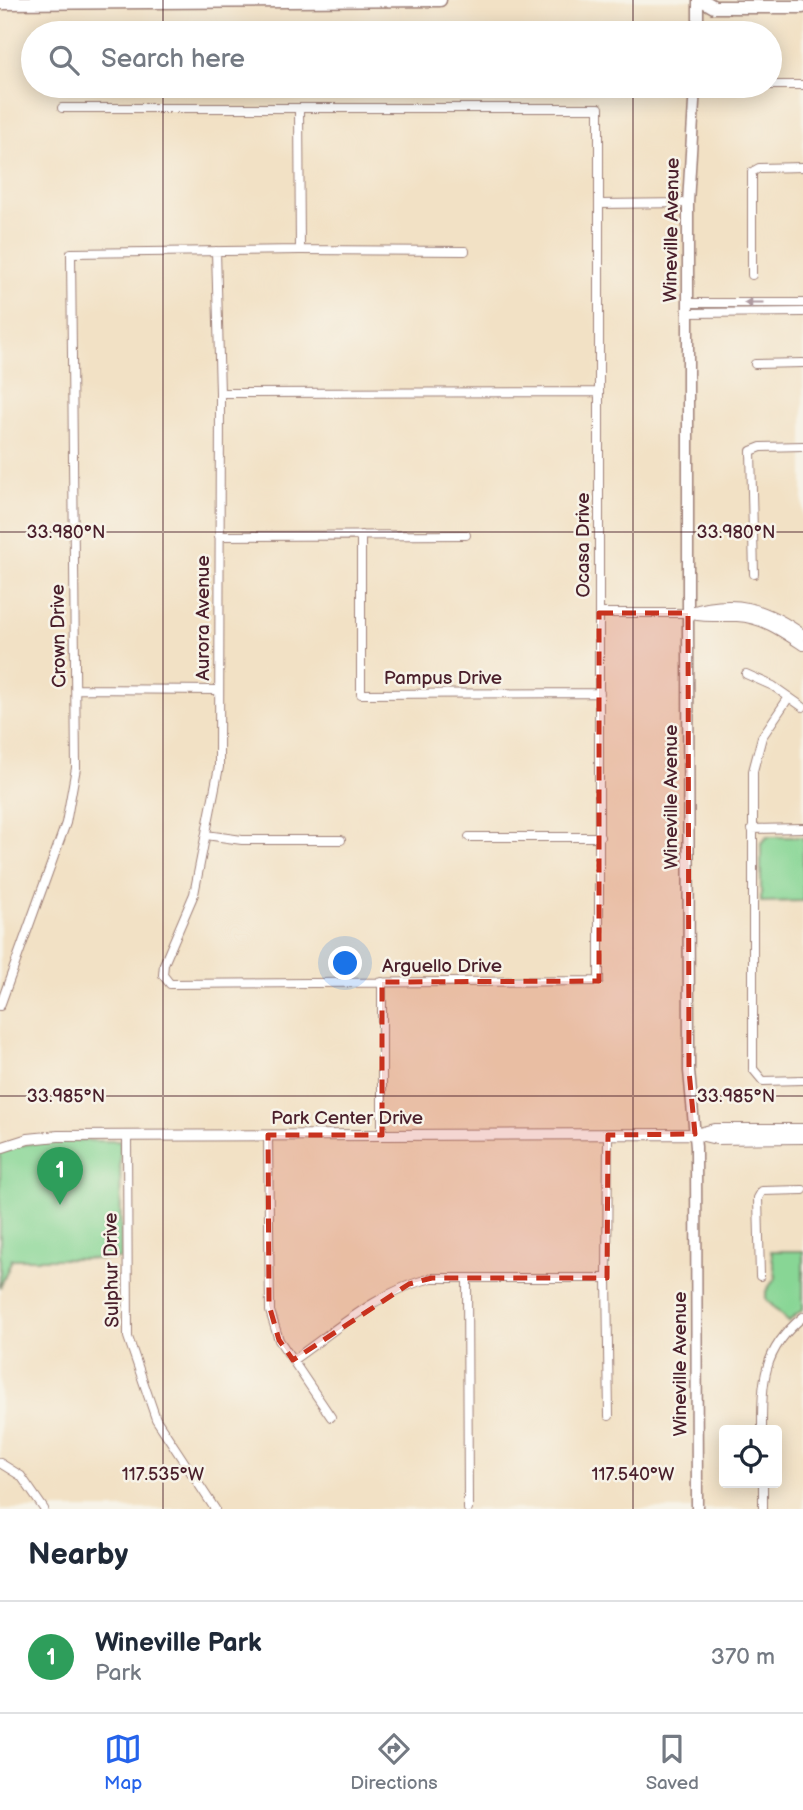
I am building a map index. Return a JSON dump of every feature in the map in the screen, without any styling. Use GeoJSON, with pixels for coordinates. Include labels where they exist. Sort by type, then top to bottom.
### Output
{"type":"FeatureCollection","features":[{"type":"Feature","properties":{"kind":"main road"},"geometry":{"type":"LineString","coordinates":[[1,3],[440,0]]}},
{"type":"Feature","properties":{"kind":"main road"},"geometry":{"type":"LineString","coordinates":[[699,21],[700,0],[714,8],[803,7]]}},
{"type":"Feature","properties":{"kind":"main road","name":"Wineville Avenue"},"geometry":{"type":"LineString","coordinates":[[694,98],[688,203],[688,613],[689,1071],[695,1134],[697,1509]]}},
{"type":"Feature","properties":{"kind":"street"},"geometry":{"type":"LineString","coordinates":[[782,85],[803,85]]}},
{"type":"Feature","properties":{"kind":"street"},"geometry":{"type":"LineString","coordinates":[[62,108],[299,108],[300,250]]}},
{"type":"Feature","properties":{"kind":"street","name":"Ocasa Drive"},"geometry":{"type":"LineString","coordinates":[[299,108],[599,108],[599,981]]}},
{"type":"Feature","properties":{"kind":"street"},"geometry":{"type":"LineString","coordinates":[[752,275],[752,172],[759,168],[803,167]]}},
{"type":"Feature","properties":{"kind":"street"},"geometry":{"type":"LineString","coordinates":[[599,204],[688,203]]}},
{"type":"Feature","properties":{"kind":"street"},"geometry":{"type":"LineString","coordinates":[[216,251],[465,251]]}},
{"type":"Feature","properties":{"kind":"street","name":"Crown Drive"},"geometry":{"type":"LineString","coordinates":[[0,1006],[66,823],[76,768],[71,253],[216,251]]}},
{"type":"Feature","properties":{"kind":"street","name":"Aurora Avenue"},"geometry":{"type":"LineString","coordinates":[[163,975],[174,937],[194,894],[219,767],[220,393],[216,251]]}},
{"type":"Feature","properties":{"kind":"street"},"geometry":{"type":"LineString","coordinates":[[688,308],[803,303]]}},
{"type":"Feature","properties":{"kind":"street"},"geometry":{"type":"LineString","coordinates":[[688,308],[803,312]]}},
{"type":"Feature","properties":{"kind":"street"},"geometry":{"type":"LineString","coordinates":[[755,364],[803,363]]}},
{"type":"Feature","properties":{"kind":"street"},"geometry":{"type":"LineString","coordinates":[[220,393],[598,392]]}},
{"type":"Feature","properties":{"kind":"street"},"geometry":{"type":"LineString","coordinates":[[754,574],[751,451],[761,447],[803,446]]}},
{"type":"Feature","properties":{"kind":"street"},"geometry":{"type":"LineString","coordinates":[[219,536],[466,535]]}},
{"type":"Feature","properties":{"kind":"street","name":"Pampus Drive"},"geometry":{"type":"LineString","coordinates":[[361,536],[361,694],[600,693]]}},
{"type":"Feature","properties":{"kind":"street"},"geometry":{"type":"LineString","coordinates":[[688,613],[707,607],[748,608],[772,615],[803,635]]}},
{"type":"Feature","properties":{"kind":"street"},"geometry":{"type":"LineString","coordinates":[[599,613],[688,613],[706,617],[752,618],[778,629],[803,645]]}},
{"type":"Feature","properties":{"kind":"street"},"geometry":{"type":"LineString","coordinates":[[746,674],[773,686],[803,707]]}},
{"type":"Feature","properties":{"kind":"street"},"geometry":{"type":"LineString","coordinates":[[76,689],[219,690]]}},
{"type":"Feature","properties":{"kind":"street"},"geometry":{"type":"LineString","coordinates":[[789,697],[762,737],[752,771],[753,1069],[762,1080],[803,1080]]}},
{"type":"Feature","properties":{"kind":"street"},"geometry":{"type":"LineString","coordinates":[[752,829],[803,828]]}},
{"type":"Feature","properties":{"kind":"street"},"geometry":{"type":"LineString","coordinates":[[206,835],[242,840],[341,840]]}},
{"type":"Feature","properties":{"kind":"street"},"geometry":{"type":"LineString","coordinates":[[469,838],[600,836]]}},
{"type":"Feature","properties":{"kind":"street","name":"Arguello Drive"},"geometry":{"type":"LineString","coordinates":[[163,975],[170,984],[599,981]]}},
{"type":"Feature","properties":{"kind":"street"},"geometry":{"type":"LineString","coordinates":[[382,982],[382,1135]]}},
{"type":"Feature","properties":{"kind":"street","name":"Park Center Drive"},"geometry":{"type":"LineString","coordinates":[[695,1134],[714,1129],[803,1129]]}},
{"type":"Feature","properties":{"kind":"street","name":"Park Center Drive"},"geometry":{"type":"LineString","coordinates":[[0,1148],[28,1139],[127,1135],[695,1134],[716,1139],[803,1138]]}},
{"type":"Feature","properties":{"kind":"street","name":"Sulphur Drive"},"geometry":{"type":"LineString","coordinates":[[127,1135],[128,1337],[156,1419],[215,1509]]}},
{"type":"Feature","properties":{"kind":"street"},"geometry":{"type":"LineString","coordinates":[[268,1135],[269,1304],[279,1340],[331,1417]]}},
{"type":"Feature","properties":{"kind":"street"},"geometry":{"type":"LineString","coordinates":[[608,1135],[610,1416]]}},
{"type":"Feature","properties":{"kind":"street"},"geometry":{"type":"LineString","coordinates":[[760,1276],[756,1203],[762,1191],[803,1191]]}},
{"type":"Feature","properties":{"kind":"street"},"geometry":{"type":"LineString","coordinates":[[293,1360],[391,1293],[409,1284],[432,1278],[607,1278]]}},
{"type":"Feature","properties":{"kind":"street"},"geometry":{"type":"LineString","coordinates":[[467,1278],[468,1509]]}},
{"type":"Feature","properties":{"kind":"street"},"geometry":{"type":"LineString","coordinates":[[762,1425],[763,1380],[766,1367],[780,1340],[803,1317]]}},
{"type":"Feature","properties":{"kind":"street"},"geometry":{"type":"LineString","coordinates":[[0,1463],[21,1476],[44,1509]]}},
{"type":"Feature","properties":{"kind":"street"},"geometry":{"type":"LineString","coordinates":[[763,1488],[763,1509]]}},
{"type":"Feature","properties":{"kind":"highlighted area"},"geometry":{"type":"Polygon","coordinates":[[[599,613],[688,613],[689,1071],[695,1134],[608,1135],[607,1278],[432,1278],[409,1284],[293,1360],[279,1340],[269,1305],[268,1135],[382,1135],[382,982],[599,981],[599,613]]]}},
{"type":"Feature","properties":{"kind":"green space"},"geometry":{"type":"Polygon","coordinates":[[[767,837],[803,837],[803,901],[761,902],[761,843],[767,837]]]}},
{"type":"Feature","properties":{"kind":"green space"},"geometry":{"type":"Polygon","coordinates":[[[44,1141],[120,1141],[121,1259],[12,1259],[0,1288],[0,1152],[44,1141]]]}},
{"type":"Feature","properties":{"kind":"green space"},"geometry":{"type":"Polygon","coordinates":[[[771,1251],[803,1251],[803,1309],[788,1322],[766,1299],[766,1291],[776,1277],[771,1251]]]}},
{"type":"Feature","properties":{"kind":"place","name":"Wineville Park"},"geometry":{"type":"Point","coordinates":[60,1205]}}]}
